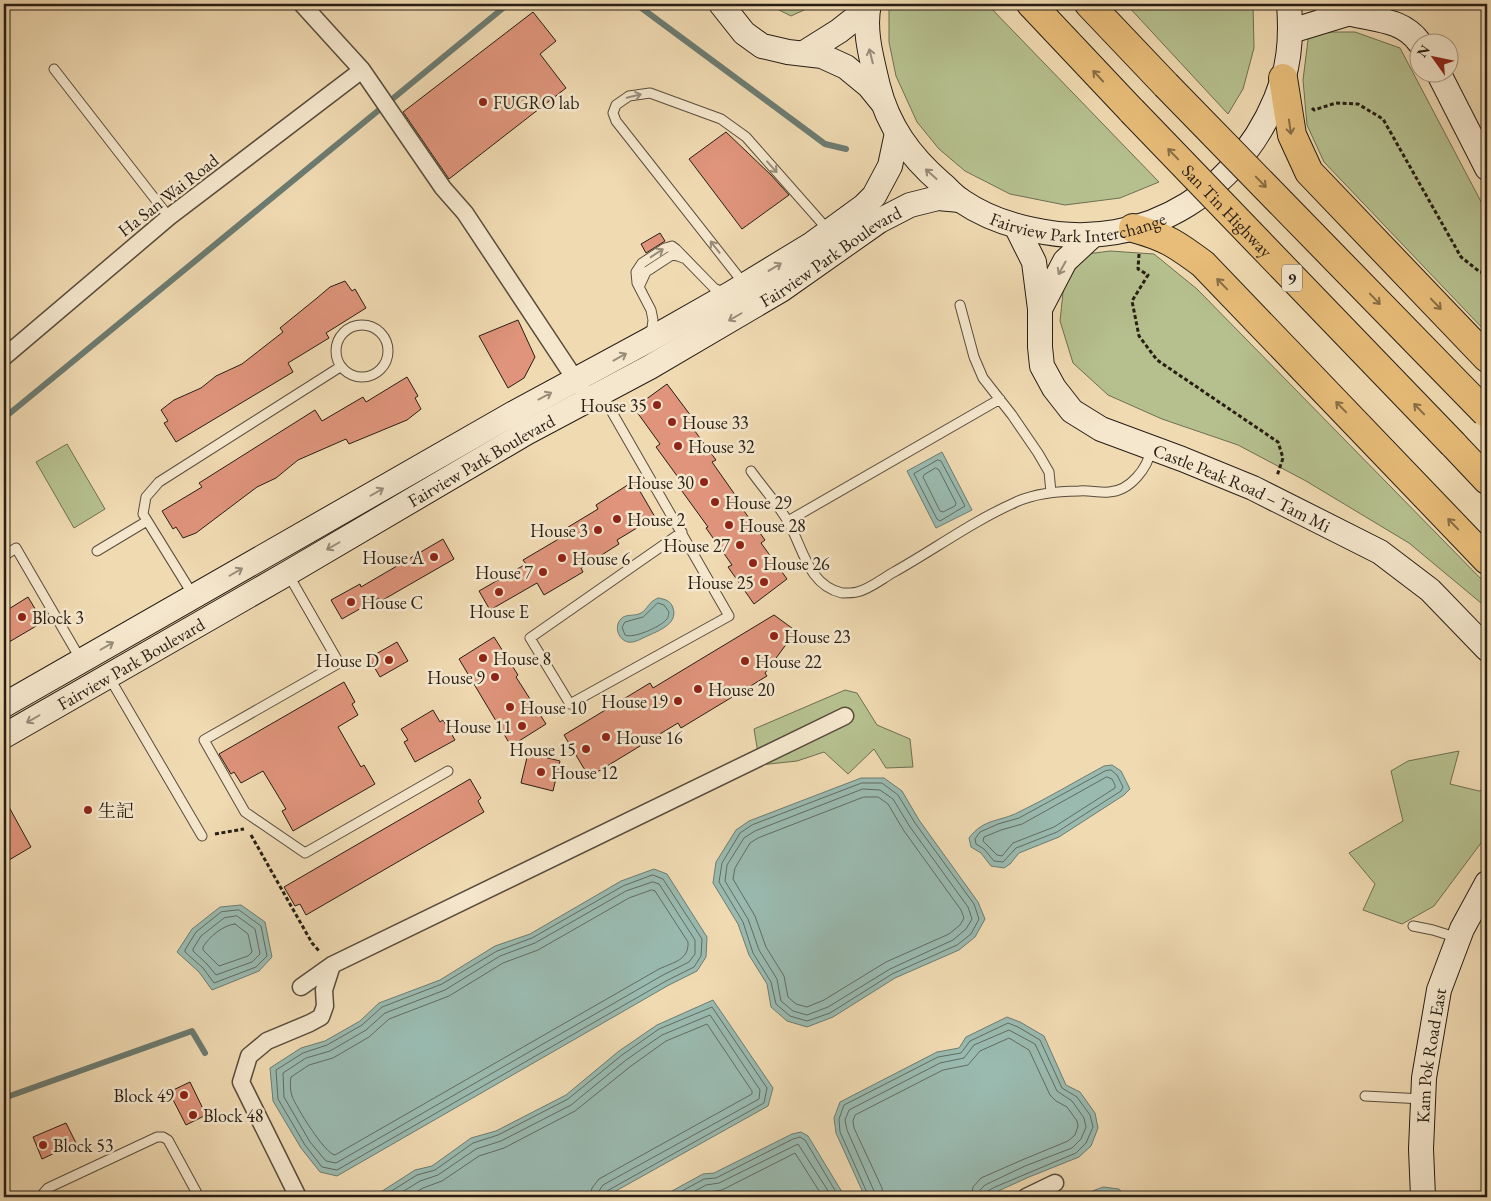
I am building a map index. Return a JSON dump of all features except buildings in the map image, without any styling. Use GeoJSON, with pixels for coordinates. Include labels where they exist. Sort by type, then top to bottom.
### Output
{"type":"FeatureCollection","features":[{"type":"Feature","properties":{"kind":"highway","name":"San Tin Highway"},"geometry":{"type":"LineString","coordinates":[[1030,4],[1487,480]]}},
{"type":"Feature","properties":{"kind":"highway"},"geometry":{"type":"LineString","coordinates":[[1089,4],[1487,414]]}},
{"type":"Feature","properties":{"kind":"highway"},"geometry":{"type":"LineString","coordinates":[[1284,78],[1292,135],[1309,172],[1487,358]]}},
{"type":"Feature","properties":{"kind":"highway"},"geometry":{"type":"LineString","coordinates":[[1133,228],[1158,235],[1177,244],[1203,264],[1487,560]]}},
{"type":"Feature","properties":{"kind":"street"},"geometry":{"type":"LineString","coordinates":[[302,4],[362,70],[443,188],[464,213],[591,385]]}},
{"type":"Feature","properties":{"kind":"street"},"geometry":{"type":"LineString","coordinates":[[721,4],[744,33],[762,46],[788,52],[822,56],[846,68],[869,86],[883,104]]}},
{"type":"Feature","properties":{"kind":"street","name":"Fairview Park Interchange"},"geometry":{"type":"LineString","coordinates":[[869,6],[868,46],[883,104],[897,134],[920,164],[960,200],[991,217],[1016,226],[1054,235],[1093,235],[1133,228],[1164,218],[1200,197],[1240,160],[1266,123],[1284,78],[1291,31],[1289,4]]}},
{"type":"Feature","properties":{"kind":"street"},"geometry":{"type":"LineString","coordinates":[[1326,4],[1350,14],[1387,21],[1410,32]]}},
{"type":"Feature","properties":{"kind":"street"},"geometry":{"type":"LineString","coordinates":[[804,53],[839,31],[869,6]]}},
{"type":"Feature","properties":{"kind":"street"},"geometry":{"type":"LineString","coordinates":[[1291,31],[1350,14]]}},
{"type":"Feature","properties":{"kind":"street","name":"Ha San Wai Road"},"geometry":{"type":"LineString","coordinates":[[4,357],[168,217],[362,70]]}},
{"type":"Feature","properties":{"kind":"street"},"geometry":{"type":"LineString","coordinates":[[1443,82],[1487,168]]}},
{"type":"Feature","properties":{"kind":"street","name":"Fairview Park Boulevard"},"geometry":{"type":"LineString","coordinates":[[4,736],[288,573],[526,433],[649,340],[737,290],[812,244],[864,206],[874,196],[890,166],[897,134]]}},
{"type":"Feature","properties":{"kind":"street","name":"Fairview Park Boulevard"},"geometry":{"type":"LineString","coordinates":[[4,705],[505,418],[591,385],[650,367],[781,290],[879,222],[910,205],[938,198],[960,200]]}},
{"type":"Feature","properties":{"kind":"street","name":"Castle Peak Road – Tam Mi"},"geometry":{"type":"LineString","coordinates":[[1016,226],[1034,262],[1040,309],[1042,366],[1054,388],[1072,411],[1101,430],[1182,459],[1253,488],[1380,552],[1430,590],[1487,649]]}},
{"type":"Feature","properties":{"kind":"street","name":"Castle Peak Road – Tam Mi"},"geometry":{"type":"LineString","coordinates":[[1040,309],[1065,261],[1093,235]]}},
{"type":"Feature","properties":{"kind":"street"},"geometry":{"type":"LineString","coordinates":[[301,987],[332,965],[845,716]]}},
{"type":"Feature","properties":{"kind":"street","name":"Kam Pok Road East"},"geometry":{"type":"LineString","coordinates":[[1424,1197],[1421,1149],[1424,1078],[1438,990],[1463,928],[1487,883]]}},
{"type":"Feature","properties":{"kind":"street","name":"Kam Pok Road East"},"geometry":{"type":"LineString","coordinates":[[1463,928],[1487,893]]}},
{"type":"Feature","properties":{"kind":"street"},"geometry":{"type":"LineString","coordinates":[[298,1197],[241,1082],[249,1056],[267,1041],[321,1017],[325,1006],[324,990],[332,965]]}},
{"type":"Feature","properties":{"kind":"street"},"geometry":{"type":"LineString","coordinates":[[1026,1197],[1055,1183]]}},
{"type":"Feature","properties":{"kind":"lane"},"geometry":{"type":"LineString","coordinates":[[54,69],[168,217]]}},
{"type":"Feature","properties":{"kind":"lane"},"geometry":{"type":"LineString","coordinates":[[649,340],[652,331],[651,310],[637,283],[636,272],[639,266],[665,248],[672,246],[714,288],[722,293],[737,290],[616,122],[613,113],[616,105],[628,96],[650,93],[721,119],[746,137],[830,231]]}},
{"type":"Feature","properties":{"kind":"lane"},"geometry":{"type":"LineString","coordinates":[[960,305],[974,357],[983,378],[1000,398],[1049,472],[1051,492]]}},
{"type":"Feature","properties":{"kind":"lane"},"geometry":{"type":"LineString","coordinates":[[364,325],[377,330],[387,342],[388,356],[380,370],[367,377],[352,376],[340,367],[335,353],[338,338],[349,328],[364,325]]}},
{"type":"Feature","properties":{"kind":"lane"},"geometry":{"type":"LineString","coordinates":[[193,596],[143,514],[146,497],[159,482],[340,367]]}},
{"type":"Feature","properties":{"kind":"lane"},"geometry":{"type":"LineString","coordinates":[[591,385],[682,532],[729,616],[570,704],[530,638],[682,532]]}},
{"type":"Feature","properties":{"kind":"lane"},"geometry":{"type":"LineString","coordinates":[[788,522],[1000,398]]}},
{"type":"Feature","properties":{"kind":"lane"},"geometry":{"type":"LineString","coordinates":[[751,472],[788,522],[802,554],[814,573],[826,586],[844,593],[858,592],[918,559],[985,516],[1017,501],[1051,492],[1110,492],[1121,489],[1134,481],[1150,456],[1151,449]]}},
{"type":"Feature","properties":{"kind":"lane"},"geometry":{"type":"LineString","coordinates":[[97,551],[147,521]]}},
{"type":"Feature","properties":{"kind":"lane"},"geometry":{"type":"LineString","coordinates":[[4,556],[16,548],[81,660]]}},
{"type":"Feature","properties":{"kind":"lane"},"geometry":{"type":"LineString","coordinates":[[288,573],[339,663],[204,740],[245,812],[305,853],[448,771]]}},
{"type":"Feature","properties":{"kind":"lane"},"geometry":{"type":"LineString","coordinates":[[109,676],[202,836]]}},
{"type":"Feature","properties":{"kind":"lane"},"geometry":{"type":"LineString","coordinates":[[1413,926],[1433,930],[1463,928]]}},
{"type":"Feature","properties":{"kind":"lane"},"geometry":{"type":"LineString","coordinates":[[1365,1096],[1423,1099]]}},
{"type":"Feature","properties":{"kind":"lane"},"geometry":{"type":"LineString","coordinates":[[40,1197],[48,1188],[157,1137],[163,1137],[172,1146],[199,1197]]}},
{"type":"Feature","properties":{"kind":"path"},"geometry":{"type":"LineString","coordinates":[[1314,110],[1336,103],[1358,104],[1384,119],[1460,257],[1480,272],[1487,273]]}},
{"type":"Feature","properties":{"kind":"path"},"geometry":{"type":"LineString","coordinates":[[1148,275],[1132,301],[1139,336],[1157,360],[1278,442],[1283,458],[1277,477],[1285,481]]}},
{"type":"Feature","properties":{"kind":"path"},"geometry":{"type":"LineString","coordinates":[[202,836],[248,828],[312,943],[332,965]]}},
{"type":"Feature","properties":{"kind":"green space"},"geometry":{"type":"Polygon","coordinates":[[[767,4],[817,4],[791,16],[767,4]]]}},
{"type":"Feature","properties":{"kind":"green space"},"geometry":{"type":"Polygon","coordinates":[[[889,4],[987,4],[1159,182],[1120,198],[1065,205],[1010,194],[965,171],[939,149],[917,122],[896,76],[889,42],[889,4]]]}},
{"type":"Feature","properties":{"kind":"green space"},"geometry":{"type":"Polygon","coordinates":[[[1126,4],[1253,4],[1254,48],[1243,89],[1228,114],[1126,4]]]}},
{"type":"Feature","properties":{"kind":"green space"},"geometry":{"type":"Polygon","coordinates":[[[1309,32],[1355,32],[1400,48],[1408,63],[1408,82],[1418,82],[1487,213],[1487,333],[1324,162],[1307,125],[1303,80],[1309,32]]]}},
{"type":"Feature","properties":{"kind":"green space"},"geometry":{"type":"Polygon","coordinates":[[[1110,251],[1154,254],[1197,289],[1487,585],[1487,608],[1409,543],[1306,481],[1238,445],[1162,419],[1108,395],[1073,363],[1060,321],[1064,283],[1087,254],[1110,251]]]}},
{"type":"Feature","properties":{"kind":"green space"},"geometry":{"type":"Polygon","coordinates":[[[67,444],[105,509],[74,528],[36,462],[67,444]]]}},
{"type":"Feature","properties":{"kind":"green space"},"geometry":{"type":"Polygon","coordinates":[[[845,690],[857,693],[877,725],[910,739],[913,767],[886,768],[874,749],[848,774],[824,752],[797,761],[760,765],[754,729],[845,690]]]}},
{"type":"Feature","properties":{"kind":"green space"},"geometry":{"type":"Polygon","coordinates":[[[1459,751],[1450,784],[1479,791],[1487,789],[1487,835],[1434,906],[1402,924],[1363,910],[1375,884],[1349,853],[1403,821],[1391,771],[1408,761],[1459,751]]]}},
{"type":"Feature","properties":{"kind":"water"},"geometry":{"type":"Polygon","coordinates":[[[942,452],[972,510],[936,528],[907,471],[942,452]]]}},
{"type":"Feature","properties":{"kind":"water"},"geometry":{"type":"Polygon","coordinates":[[[658,598],[671,604],[674,614],[673,619],[665,627],[636,641],[628,642],[622,639],[617,627],[620,620],[624,617],[641,613],[658,598]]]}},
{"type":"Feature","properties":{"kind":"water"},"geometry":{"type":"Polygon","coordinates":[[[1112,765],[1121,771],[1130,789],[1124,795],[1059,837],[1019,853],[1004,868],[991,866],[981,853],[971,847],[969,838],[980,827],[1019,812],[1104,766],[1112,765]]]}},
{"type":"Feature","properties":{"kind":"water"},"geometry":{"type":"Polygon","coordinates":[[[861,778],[884,778],[902,791],[919,820],[978,902],[985,919],[975,937],[959,950],[895,978],[833,1017],[807,1027],[787,1021],[771,1007],[767,984],[749,955],[738,924],[713,883],[716,862],[736,830],[749,821],[861,778]]]}},
{"type":"Feature","properties":{"kind":"water"},"geometry":{"type":"Polygon","coordinates":[[[654,869],[667,874],[707,937],[706,957],[697,971],[669,985],[337,1176],[320,1172],[301,1148],[273,1101],[270,1068],[301,1048],[325,1041],[360,1021],[379,1003],[440,980],[495,946],[530,934],[621,881],[654,869]]]}},
{"type":"Feature","properties":{"kind":"water"},"geometry":{"type":"Polygon","coordinates":[[[241,905],[265,922],[272,957],[259,971],[212,990],[199,972],[177,952],[192,929],[220,907],[241,905]]]}},
{"type":"Feature","properties":{"kind":"water"},"geometry":{"type":"Polygon","coordinates":[[[713,1000],[773,1088],[768,1106],[605,1197],[373,1197],[415,1170],[432,1166],[471,1138],[496,1131],[566,1095],[619,1051],[657,1025],[713,1000]]]}},
{"type":"Feature","properties":{"kind":"water"},"geometry":{"type":"Polygon","coordinates":[[[1007,1017],[1044,1036],[1066,1085],[1080,1092],[1095,1113],[1098,1128],[1091,1146],[1079,1157],[985,1197],[865,1197],[836,1133],[834,1118],[840,1102],[937,1052],[959,1048],[966,1037],[1007,1017]]]}},
{"type":"Feature","properties":{"kind":"water"},"geometry":{"type":"Polygon","coordinates":[[[801,1132],[808,1136],[845,1197],[661,1197],[703,1174],[714,1173],[792,1134],[801,1132]]]}},
{"type":"Feature","properties":{"kind":"water"},"geometry":{"type":"Polygon","coordinates":[[[1103,1187],[1119,1189],[1127,1197],[1077,1197],[1103,1187]]]}},
{"type":"Feature","properties":{"kind":"waterway"},"geometry":{"type":"LineString","coordinates":[[4,418],[508,4]]}},
{"type":"Feature","properties":{"kind":"waterway"},"geometry":{"type":"LineString","coordinates":[[636,4],[825,144],[846,149]]}},
{"type":"Feature","properties":{"kind":"waterway"},"geometry":{"type":"LineString","coordinates":[[4,1098],[192,1031],[205,1053]]}},
{"type":"Feature","properties":{"kind":"place","name":"FUGRO lab"},"geometry":{"type":"Point","coordinates":[483,102]}},
{"type":"Feature","properties":{"kind":"place","name":"House 35"},"geometry":{"type":"Point","coordinates":[657,405]}},
{"type":"Feature","properties":{"kind":"place","name":"House 33"},"geometry":{"type":"Point","coordinates":[672,422]}},
{"type":"Feature","properties":{"kind":"place","name":"House 32"},"geometry":{"type":"Point","coordinates":[678,446]}},
{"type":"Feature","properties":{"kind":"place","name":"House 30"},"geometry":{"type":"Point","coordinates":[704,482]}},
{"type":"Feature","properties":{"kind":"place","name":"House 29"},"geometry":{"type":"Point","coordinates":[715,502]}},
{"type":"Feature","properties":{"kind":"place","name":"House 2"},"geometry":{"type":"Point","coordinates":[617,519]}},
{"type":"Feature","properties":{"kind":"place","name":"House 28"},"geometry":{"type":"Point","coordinates":[729,525]}},
{"type":"Feature","properties":{"kind":"place","name":"House 3"},"geometry":{"type":"Point","coordinates":[598,530]}},
{"type":"Feature","properties":{"kind":"place","name":"House 27"},"geometry":{"type":"Point","coordinates":[740,545]}},
{"type":"Feature","properties":{"kind":"place","name":"House A"},"geometry":{"type":"Point","coordinates":[434,557]}},
{"type":"Feature","properties":{"kind":"place","name":"House 6"},"geometry":{"type":"Point","coordinates":[562,558]}},
{"type":"Feature","properties":{"kind":"place","name":"House 26"},"geometry":{"type":"Point","coordinates":[753,563]}},
{"type":"Feature","properties":{"kind":"place","name":"House 7"},"geometry":{"type":"Point","coordinates":[543,572]}},
{"type":"Feature","properties":{"kind":"place","name":"House 25"},"geometry":{"type":"Point","coordinates":[764,582]}},
{"type":"Feature","properties":{"kind":"place","name":"House E"},"geometry":{"type":"Point","coordinates":[499,592]}},
{"type":"Feature","properties":{"kind":"place","name":"House C"},"geometry":{"type":"Point","coordinates":[351,602]}},
{"type":"Feature","properties":{"kind":"place","name":"Block 3"},"geometry":{"type":"Point","coordinates":[22,617]}},
{"type":"Feature","properties":{"kind":"place","name":"House 23"},"geometry":{"type":"Point","coordinates":[774,636]}},
{"type":"Feature","properties":{"kind":"place","name":"House 8"},"geometry":{"type":"Point","coordinates":[483,658]}},
{"type":"Feature","properties":{"kind":"place","name":"House D"},"geometry":{"type":"Point","coordinates":[389,660]}},
{"type":"Feature","properties":{"kind":"place","name":"House 22"},"geometry":{"type":"Point","coordinates":[745,661]}},
{"type":"Feature","properties":{"kind":"place","name":"House 9"},"geometry":{"type":"Point","coordinates":[495,677]}},
{"type":"Feature","properties":{"kind":"place","name":"House 20"},"geometry":{"type":"Point","coordinates":[698,689]}},
{"type":"Feature","properties":{"kind":"place","name":"House 19"},"geometry":{"type":"Point","coordinates":[678,701]}},
{"type":"Feature","properties":{"kind":"place","name":"House 10"},"geometry":{"type":"Point","coordinates":[510,707]}},
{"type":"Feature","properties":{"kind":"place","name":"House 11"},"geometry":{"type":"Point","coordinates":[522,726]}},
{"type":"Feature","properties":{"kind":"place","name":"House 16"},"geometry":{"type":"Point","coordinates":[606,737]}},
{"type":"Feature","properties":{"kind":"place","name":"House 15"},"geometry":{"type":"Point","coordinates":[586,749]}},
{"type":"Feature","properties":{"kind":"place","name":"House 12"},"geometry":{"type":"Point","coordinates":[541,772]}},
{"type":"Feature","properties":{"kind":"place","name":"生記"},"geometry":{"type":"Point","coordinates":[88,810]}},
{"type":"Feature","properties":{"kind":"place","name":"Block 49"},"geometry":{"type":"Point","coordinates":[184,1095]}},
{"type":"Feature","properties":{"kind":"place","name":"Block 48"},"geometry":{"type":"Point","coordinates":[193,1115]}},
{"type":"Feature","properties":{"kind":"place","name":"Block 53"},"geometry":{"type":"Point","coordinates":[43,1145]}}]}
